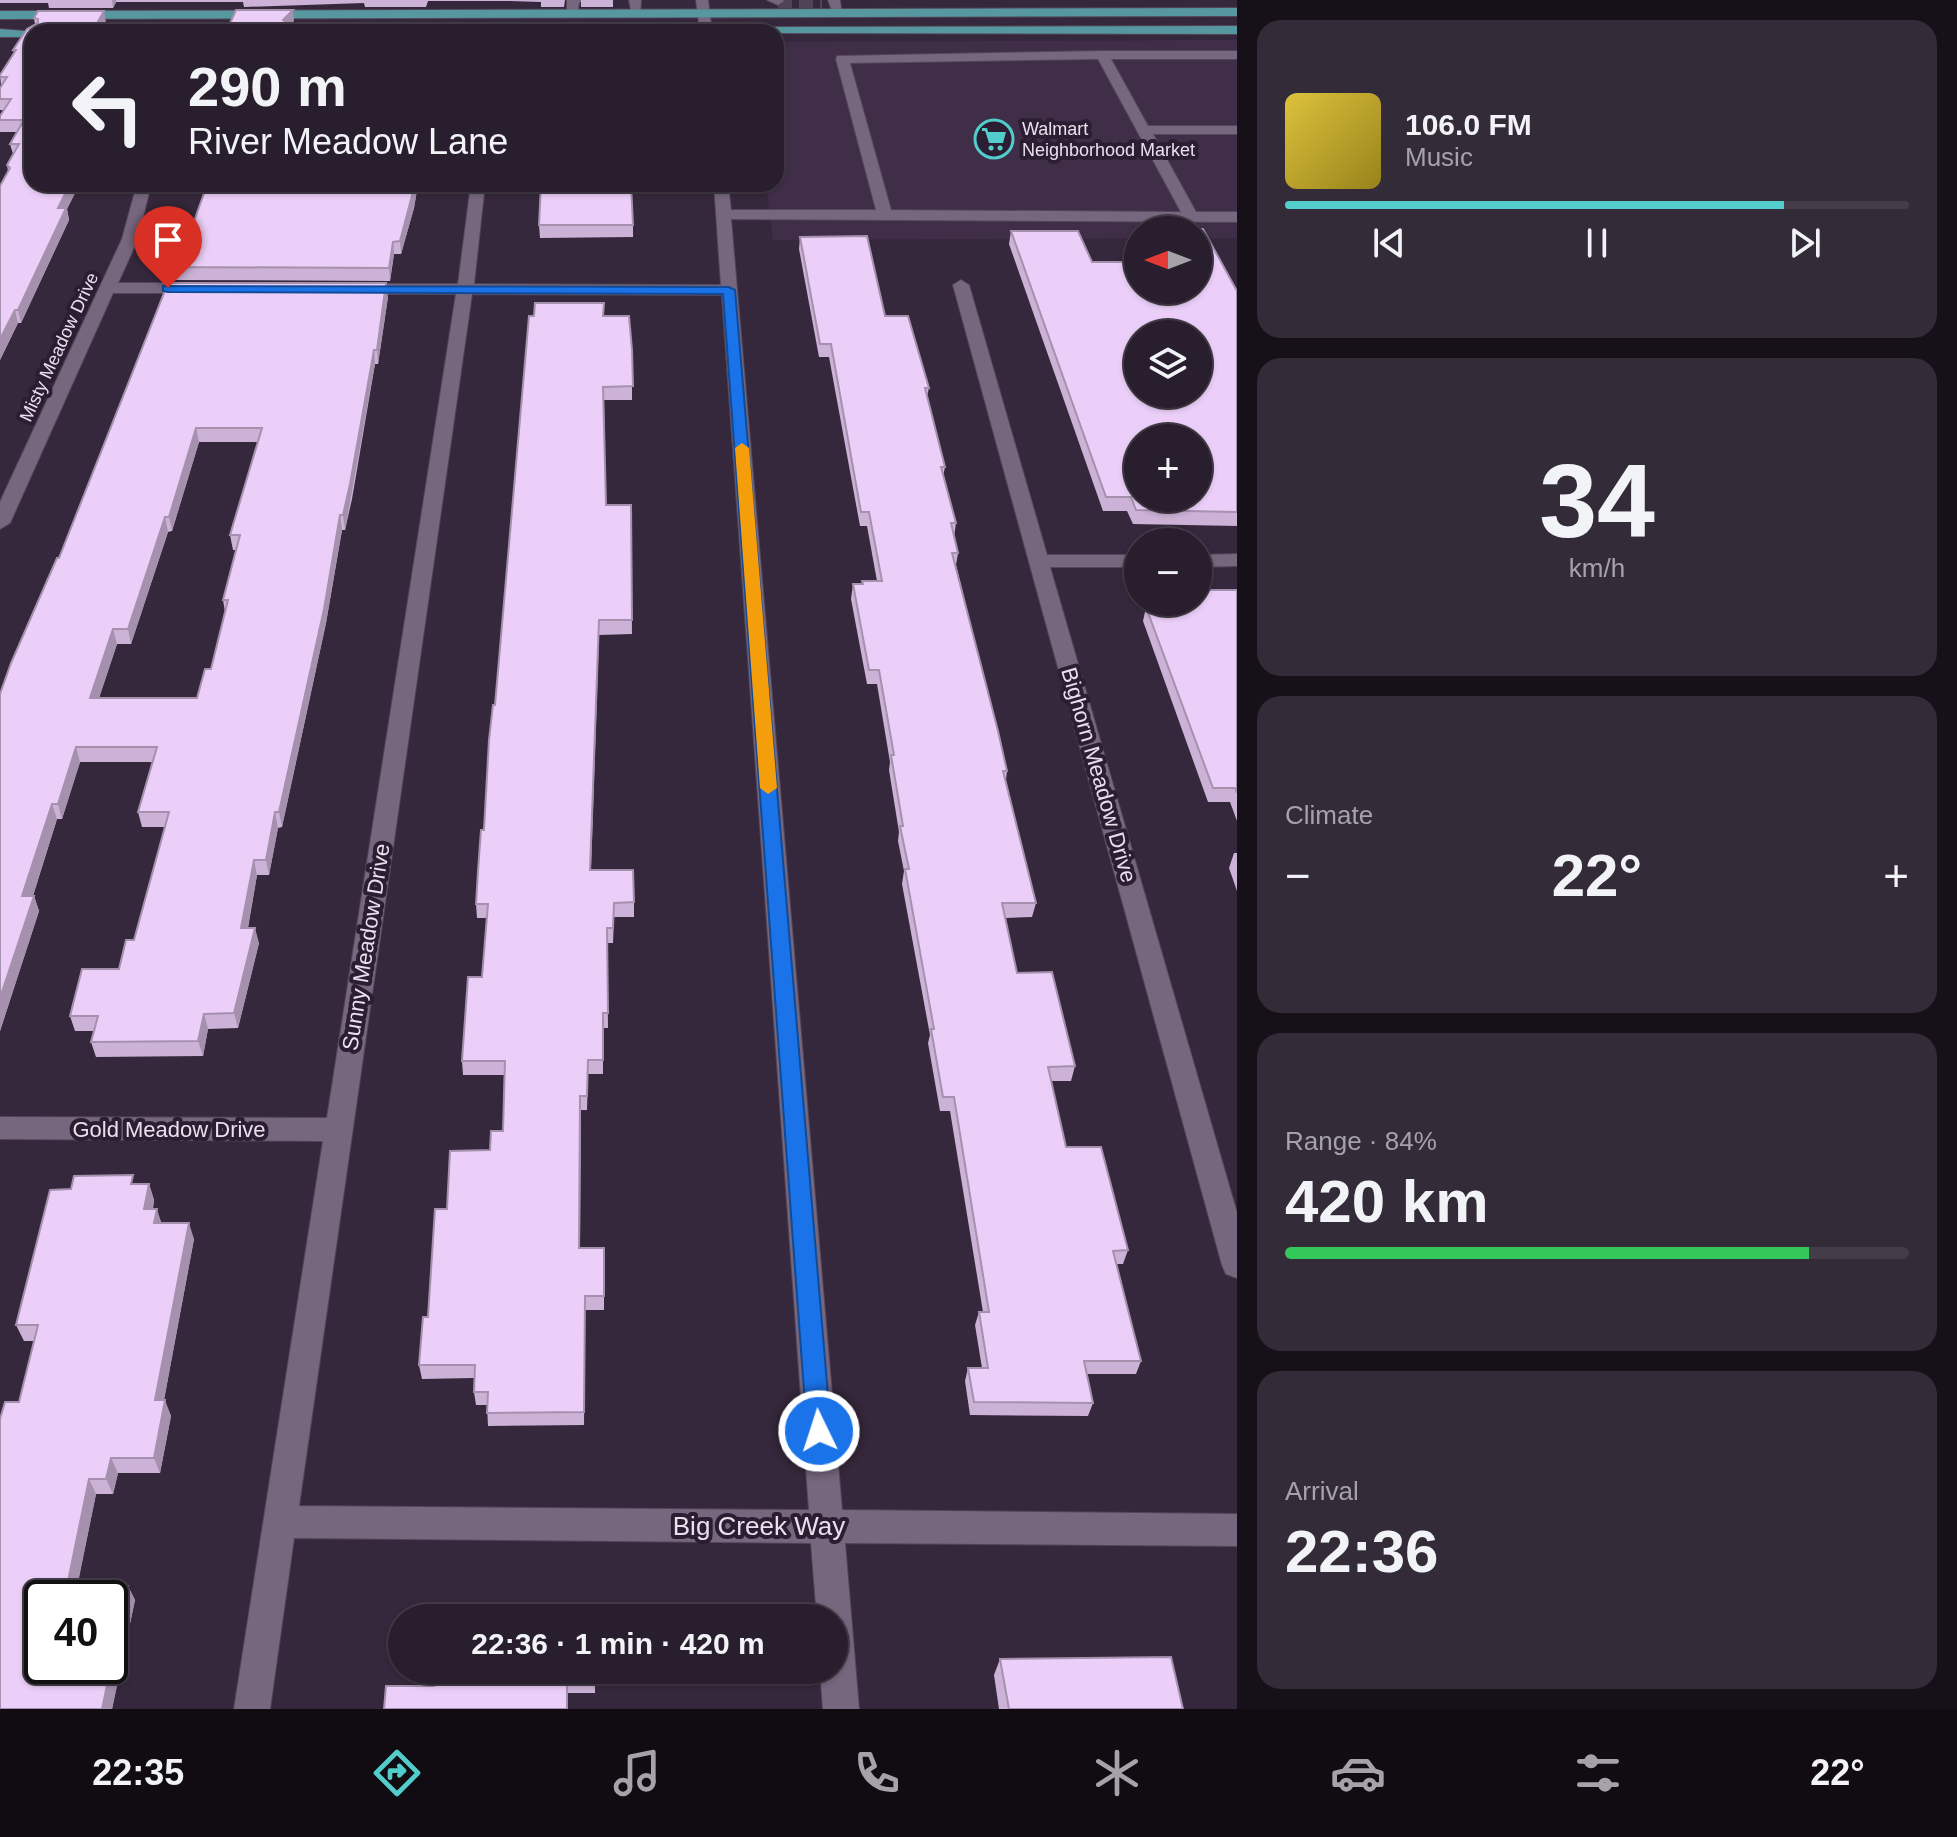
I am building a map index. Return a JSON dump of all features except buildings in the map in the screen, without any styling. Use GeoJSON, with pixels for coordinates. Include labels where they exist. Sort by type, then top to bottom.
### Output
{"type":"FeatureCollection","features":[{"type":"Feature","properties":{"kind":"main road"},"geometry":{"type":"LineString","coordinates":[[0,15],[835,4],[1237,12]]}},
{"type":"Feature","properties":{"kind":"main road"},"geometry":{"type":"LineString","coordinates":[[784,31],[1237,29]]}},
{"type":"Feature","properties":{"kind":"main road"},"geometry":{"type":"LineString","coordinates":[[0,33],[24,33]]}},
{"type":"Feature","properties":{"kind":"street"},"geometry":{"type":"LineString","coordinates":[[822,1],[835,4]]}},
{"type":"Feature","properties":{"kind":"street"},"geometry":{"type":"LineString","coordinates":[[1102,55],[1191,216]]}},
{"type":"Feature","properties":{"kind":"street"},"geometry":{"type":"LineString","coordinates":[[885,216],[842,59],[1237,55]]}},
{"type":"Feature","properties":{"kind":"street"},"geometry":{"type":"LineString","coordinates":[[1143,130],[1237,130]]}},
{"type":"Feature","properties":{"kind":"street","name":"Misty Meadow Drive"},"geometry":{"type":"LineString","coordinates":[[0,523],[130,239],[142,192]]}},
{"type":"Feature","properties":{"kind":"street","name":"Sunny Meadow Drive"},"geometry":{"type":"LineString","coordinates":[[252,1709],[477,192]]}},
{"type":"Feature","properties":{"kind":"street"},"geometry":{"type":"LineString","coordinates":[[722,192],[833,1604]]}},
{"type":"Feature","properties":{"kind":"street"},"geometry":{"type":"LineString","coordinates":[[724,214],[1124,216]]}},
{"type":"Feature","properties":{"kind":"street"},"geometry":{"type":"LineString","coordinates":[[1212,216],[1237,217]]}},
{"type":"Feature","properties":{"kind":"street","name":"Bighorn Meadow Drive"},"geometry":{"type":"LineString","coordinates":[[961,285],[1237,1265]]}},
{"type":"Feature","properties":{"kind":"street"},"geometry":{"type":"LineString","coordinates":[[108,288],[217,288]]}},
{"type":"Feature","properties":{"kind":"street"},"geometry":{"type":"LineString","coordinates":[[341,289],[729,290]]}},
{"type":"Feature","properties":{"kind":"street"},"geometry":{"type":"LineString","coordinates":[[1212,561],[1237,560]]}},
{"type":"Feature","properties":{"kind":"street"},"geometry":{"type":"LineString","coordinates":[[1039,561],[1124,561]]}},
{"type":"Feature","properties":{"kind":"street","name":"Gold Meadow Drive"},"geometry":{"type":"LineString","coordinates":[[0,1128],[339,1130]]}},
{"type":"Feature","properties":{"kind":"street","name":"Big Creek Way"},"geometry":{"type":"LineString","coordinates":[[280,1522],[1237,1530]]}},
{"type":"Feature","properties":{"kind":"street"},"geometry":{"type":"LineString","coordinates":[[839,1684],[841,1709]]}},
{"type":"Feature","properties":{"kind":"shaded area"},"geometry":{"type":"Polygon","coordinates":[[[1237,40],[1237,238],[1212,238],[1212,216],[1124,216],[1124,238],[773,240],[767,192],[784,192],[784,42],[1237,40]]]}},
{"type":"Feature","properties":{"kind":"tunnel"},"geometry":{"type":"LineString","coordinates":[[778,1],[822,1]]}},
{"type":"Feature","properties":{"kind":"slow traffic"},"geometry":{"type":"LineString","coordinates":[[742,448],[768,788]]}},
{"type":"Feature","properties":{"kind":"place","name":"Walmart Neighborhood Market"},"geometry":{"type":"Point","coordinates":[994,139]}},
{"type":"Feature","properties":{"kind":"route"},"geometry":{"type":"LineString","coordinates":[[168,288],[729,290],[819,1431]]}}]}
